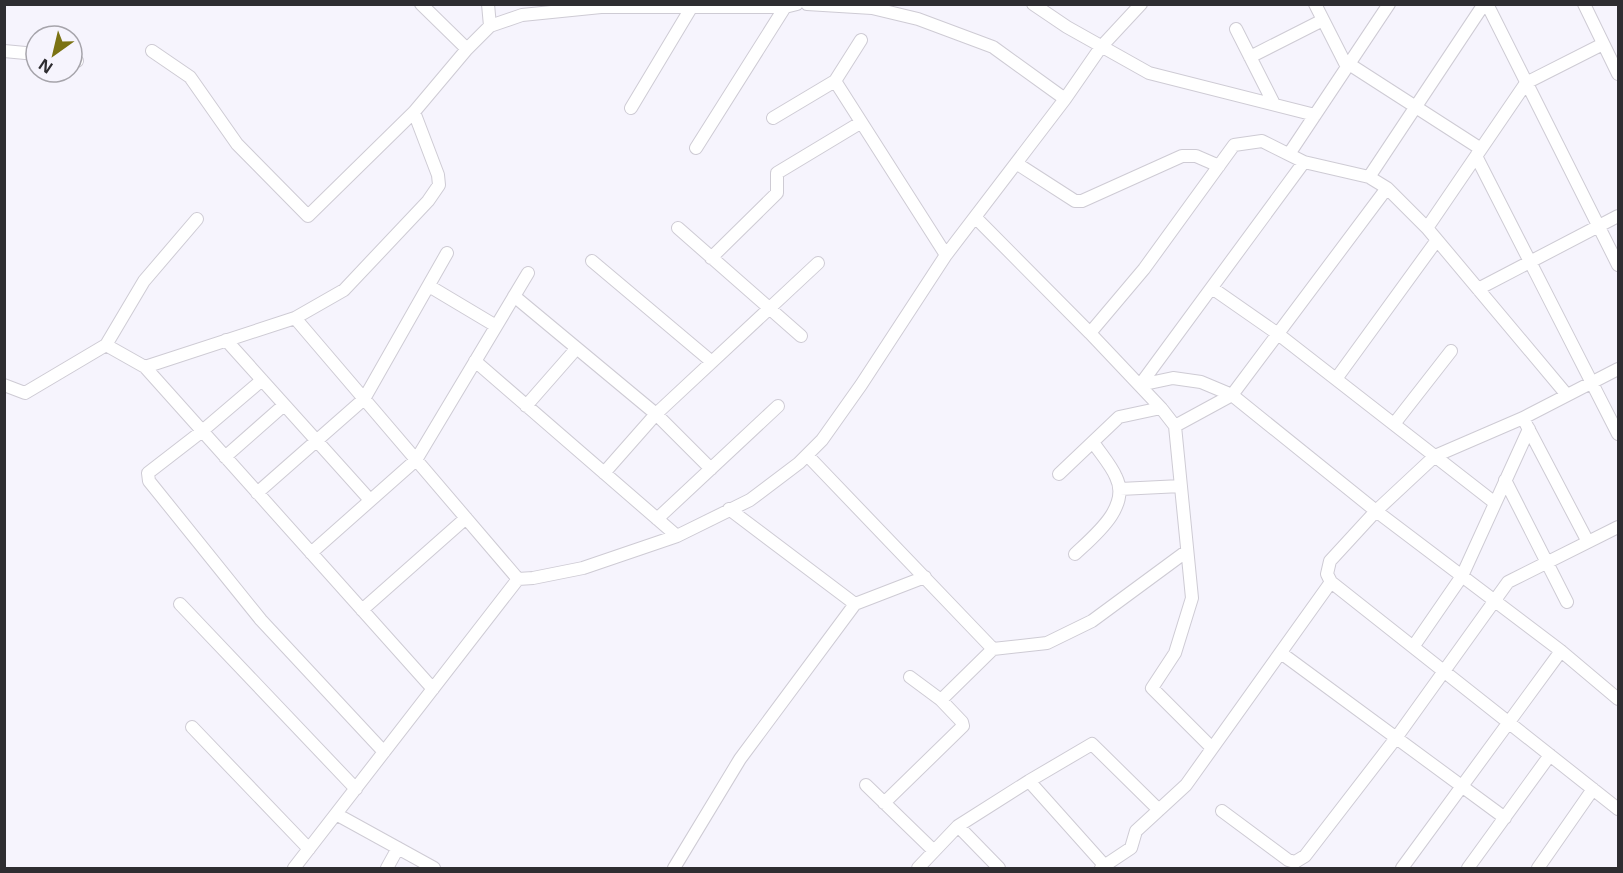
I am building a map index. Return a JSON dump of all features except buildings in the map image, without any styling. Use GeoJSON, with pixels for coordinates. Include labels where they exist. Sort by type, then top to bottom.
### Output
{"type":"FeatureCollection","features":[{"type":"Feature","properties":{"kind":"street"},"geometry":{"type":"LineString","coordinates":[[421,4],[467,49]]}},
{"type":"Feature","properties":{"kind":"street"},"geometry":{"type":"LineString","coordinates":[[488,4],[490,26]]}},
{"type":"Feature","properties":{"kind":"street"},"geometry":{"type":"LineString","coordinates":[[807,4],[872,8],[918,19],[993,47],[1065,99]]}},
{"type":"Feature","properties":{"kind":"street"},"geometry":{"type":"LineString","coordinates":[[1033,4],[1101,47],[1149,73],[1315,114]]}},
{"type":"Feature","properties":{"kind":"street"},"geometry":{"type":"LineString","coordinates":[[294,868],[518,579],[583,568],[677,536],[750,500],[807,455],[822,440],[946,255],[1065,99],[1101,47],[1141,4]]}},
{"type":"Feature","properties":{"kind":"street"},"geometry":{"type":"LineString","coordinates":[[1315,4],[1348,65],[1416,107],[1478,152],[1530,262],[1618,434]]}},
{"type":"Feature","properties":{"kind":"street"},"geometry":{"type":"LineString","coordinates":[[1289,154],[1389,4]]}},
{"type":"Feature","properties":{"kind":"street"},"geometry":{"type":"LineString","coordinates":[[1369,177],[1485,4],[1618,265]]}},
{"type":"Feature","properties":{"kind":"street"},"geometry":{"type":"LineString","coordinates":[[1584,4],[1618,75]]}},
{"type":"Feature","properties":{"kind":"street"},"geometry":{"type":"LineString","coordinates":[[152,51],[190,77],[237,144],[308,216],[414,112],[467,49],[490,26],[522,15],[601,6],[691,8],[791,6]]}},
{"type":"Feature","properties":{"kind":"street"},"geometry":{"type":"LineString","coordinates":[[696,148],[791,6]]}},
{"type":"Feature","properties":{"kind":"street"},"geometry":{"type":"LineString","coordinates":[[631,108],[691,8]]}},
{"type":"Feature","properties":{"kind":"street"},"geometry":{"type":"LineString","coordinates":[[1250,57],[1323,20]]}},
{"type":"Feature","properties":{"kind":"street"},"geometry":{"type":"LineString","coordinates":[[1236,29],[1274,104]]}},
{"type":"Feature","properties":{"kind":"street"},"geometry":{"type":"LineString","coordinates":[[773,118],[835,81],[861,40]]}},
{"type":"Feature","properties":{"kind":"street"},"geometry":{"type":"LineString","coordinates":[[1426,228],[1526,83],[1603,44]]}},
{"type":"Feature","properties":{"kind":"street"},"geometry":{"type":"LineString","coordinates":[[4,51],[24,53]]}},
{"type":"Feature","properties":{"kind":"street"},"geometry":{"type":"LineString","coordinates":[[835,81],[946,255]]}},
{"type":"Feature","properties":{"kind":"street"},"geometry":{"type":"LineString","coordinates":[[145,367],[295,318],[344,290],[428,201],[439,185],[438,175],[414,112]]}},
{"type":"Feature","properties":{"kind":"street"},"geometry":{"type":"LineString","coordinates":[[711,258],[777,193],[777,174],[860,123]]}},
{"type":"Feature","properties":{"kind":"street"},"geometry":{"type":"LineString","coordinates":[[1090,333],[1144,269],[1234,145],[1262,141],[1304,162],[1369,177],[1387,188],[1437,240],[1567,395]]}},
{"type":"Feature","properties":{"kind":"street"},"geometry":{"type":"LineString","coordinates":[[1016,163],[1075,201],[1082,201],[1182,156],[1196,156],[1219,166]]}},
{"type":"Feature","properties":{"kind":"street"},"geometry":{"type":"LineString","coordinates":[[1140,385],[1304,162]]}},
{"type":"Feature","properties":{"kind":"street"},"geometry":{"type":"LineString","coordinates":[[1175,426],[1232,395],[1387,188]]}},
{"type":"Feature","properties":{"kind":"street"},"geometry":{"type":"LineString","coordinates":[[1478,289],[1618,216]]}},
{"type":"Feature","properties":{"kind":"street"},"geometry":{"type":"LineString","coordinates":[[975,217],[1140,385],[1175,426],[1192,598],[1175,653],[1152,688],[1212,748]]}},
{"type":"Feature","properties":{"kind":"street"},"geometry":{"type":"LineString","coordinates":[[4,385],[25,393],[106,345],[144,281],[197,219]]}},
{"type":"Feature","properties":{"kind":"street"},"geometry":{"type":"LineString","coordinates":[[678,228],[801,336]]}},
{"type":"Feature","properties":{"kind":"street"},"geometry":{"type":"LineString","coordinates":[[1336,379],[1437,240]]}},
{"type":"Feature","properties":{"kind":"street"},"geometry":{"type":"LineString","coordinates":[[257,493],[364,399],[447,253]]}},
{"type":"Feature","properties":{"kind":"street"},"geometry":{"type":"LineString","coordinates":[[592,261],[712,362]]}},
{"type":"Feature","properties":{"kind":"street"},"geometry":{"type":"LineString","coordinates":[[604,473],[656,414],[818,263]]}},
{"type":"Feature","properties":{"kind":"street"},"geometry":{"type":"LineString","coordinates":[[311,553],[416,460],[528,273]]}},
{"type":"Feature","properties":{"kind":"street"},"geometry":{"type":"LineString","coordinates":[[429,286],[496,326]]}},
{"type":"Feature","properties":{"kind":"street"},"geometry":{"type":"LineString","coordinates":[[1212,288],[1278,334],[1495,503]]}},
{"type":"Feature","properties":{"kind":"street"},"geometry":{"type":"LineString","coordinates":[[514,296],[656,414],[711,469]]}},
{"type":"Feature","properties":{"kind":"street"},"geometry":{"type":"LineString","coordinates":[[295,318],[518,579]]}},
{"type":"Feature","properties":{"kind":"street"},"geometry":{"type":"LineString","coordinates":[[226,340],[370,500]]}},
{"type":"Feature","properties":{"kind":"street"},"geometry":{"type":"LineString","coordinates":[[106,345],[145,367],[433,689]]}},
{"type":"Feature","properties":{"kind":"street"},"geometry":{"type":"LineString","coordinates":[[526,406],[576,349]]}},
{"type":"Feature","properties":{"kind":"street"},"geometry":{"type":"LineString","coordinates":[[1394,424],[1451,351]]}},
{"type":"Feature","properties":{"kind":"street"},"geometry":{"type":"LineString","coordinates":[[475,361],[677,536]]}},
{"type":"Feature","properties":{"kind":"street"},"geometry":{"type":"LineString","coordinates":[[1618,369],[1567,395],[1526,423],[1435,456],[1377,511],[1330,561],[1327,574],[1331,582],[1618,809]]}},
{"type":"Feature","properties":{"kind":"street"},"geometry":{"type":"LineString","coordinates":[[1140,385],[1173,378],[1201,382],[1232,395],[1377,511],[1561,651],[1618,699]]}},
{"type":"Feature","properties":{"kind":"street"},"geometry":{"type":"LineString","coordinates":[[262,380],[148,473],[148,482],[261,620],[384,752]]}},
{"type":"Feature","properties":{"kind":"street"},"geometry":{"type":"LineString","coordinates":[[225,457],[284,405]]}},
{"type":"Feature","properties":{"kind":"street"},"geometry":{"type":"LineString","coordinates":[[657,519],[778,406]]}},
{"type":"Feature","properties":{"kind":"street"},"geometry":{"type":"LineString","coordinates":[[1059,474],[1119,417],[1161,408]]}},
{"type":"Feature","properties":{"kind":"street"},"geometry":{"type":"LineString","coordinates":[[1413,646],[1462,576],[1505,480],[1526,423]]}},
{"type":"Feature","properties":{"kind":"street"},"geometry":{"type":"LineString","coordinates":[[1526,423],[1588,542]]}},
{"type":"Feature","properties":{"kind":"street"},"geometry":{"type":"LineString","coordinates":[[1075,554],[1100,530],[1114,511],[1120,489],[1117,478],[1093,442]]}},
{"type":"Feature","properties":{"kind":"street"},"geometry":{"type":"LineString","coordinates":[[807,455],[993,650]]}},
{"type":"Feature","properties":{"kind":"street"},"geometry":{"type":"LineString","coordinates":[[1505,480],[1567,602]]}},
{"type":"Feature","properties":{"kind":"street"},"geometry":{"type":"LineString","coordinates":[[1120,489],[1181,486]]}},
{"type":"Feature","properties":{"kind":"street"},"geometry":{"type":"LineString","coordinates":[[729,509],[855,604]]}},
{"type":"Feature","properties":{"kind":"street"},"geometry":{"type":"LineString","coordinates":[[362,610],[466,518]]}},
{"type":"Feature","properties":{"kind":"street"},"geometry":{"type":"LineString","coordinates":[[1222,811],[1288,860],[1295,862],[1305,856],[1396,738],[1508,582],[1618,527]]}},
{"type":"Feature","properties":{"kind":"street"},"geometry":{"type":"LineString","coordinates":[[941,700],[993,650],[1047,643],[1092,621],[1187,551]]}},
{"type":"Feature","properties":{"kind":"street"},"geometry":{"type":"LineString","coordinates":[[674,868],[740,759],[855,604],[925,577]]}},
{"type":"Feature","properties":{"kind":"street"},"geometry":{"type":"LineString","coordinates":[[1029,781],[1103,867],[1131,848],[1136,831],[1186,785],[1331,582]]}},
{"type":"Feature","properties":{"kind":"street"},"geometry":{"type":"LineString","coordinates":[[180,604],[356,789]]}},
{"type":"Feature","properties":{"kind":"street"},"geometry":{"type":"LineString","coordinates":[[1402,868],[1561,651]]}},
{"type":"Feature","properties":{"kind":"street"},"geometry":{"type":"LineString","coordinates":[[1281,653],[1505,818]]}},
{"type":"Feature","properties":{"kind":"street"},"geometry":{"type":"LineString","coordinates":[[884,803],[963,726],[962,722],[941,700],[910,677]]}},
{"type":"Feature","properties":{"kind":"street"},"geometry":{"type":"LineString","coordinates":[[192,727],[309,849]]}},
{"type":"Feature","properties":{"kind":"street"},"geometry":{"type":"LineString","coordinates":[[918,868],[958,826],[1092,744],[1159,810]]}},
{"type":"Feature","properties":{"kind":"street"},"geometry":{"type":"LineString","coordinates":[[1468,868],[1550,755]]}},
{"type":"Feature","properties":{"kind":"street"},"geometry":{"type":"LineString","coordinates":[[866,785],[934,851]]}},
{"type":"Feature","properties":{"kind":"street"},"geometry":{"type":"LineString","coordinates":[[1538,868],[1593,789]]}},
{"type":"Feature","properties":{"kind":"street"},"geometry":{"type":"LineString","coordinates":[[336,814],[434,868]]}},
{"type":"Feature","properties":{"kind":"street"},"geometry":{"type":"LineString","coordinates":[[958,826],[999,868]]}},
{"type":"Feature","properties":{"kind":"street"},"geometry":{"type":"LineString","coordinates":[[387,868],[398,848]]}}]}
